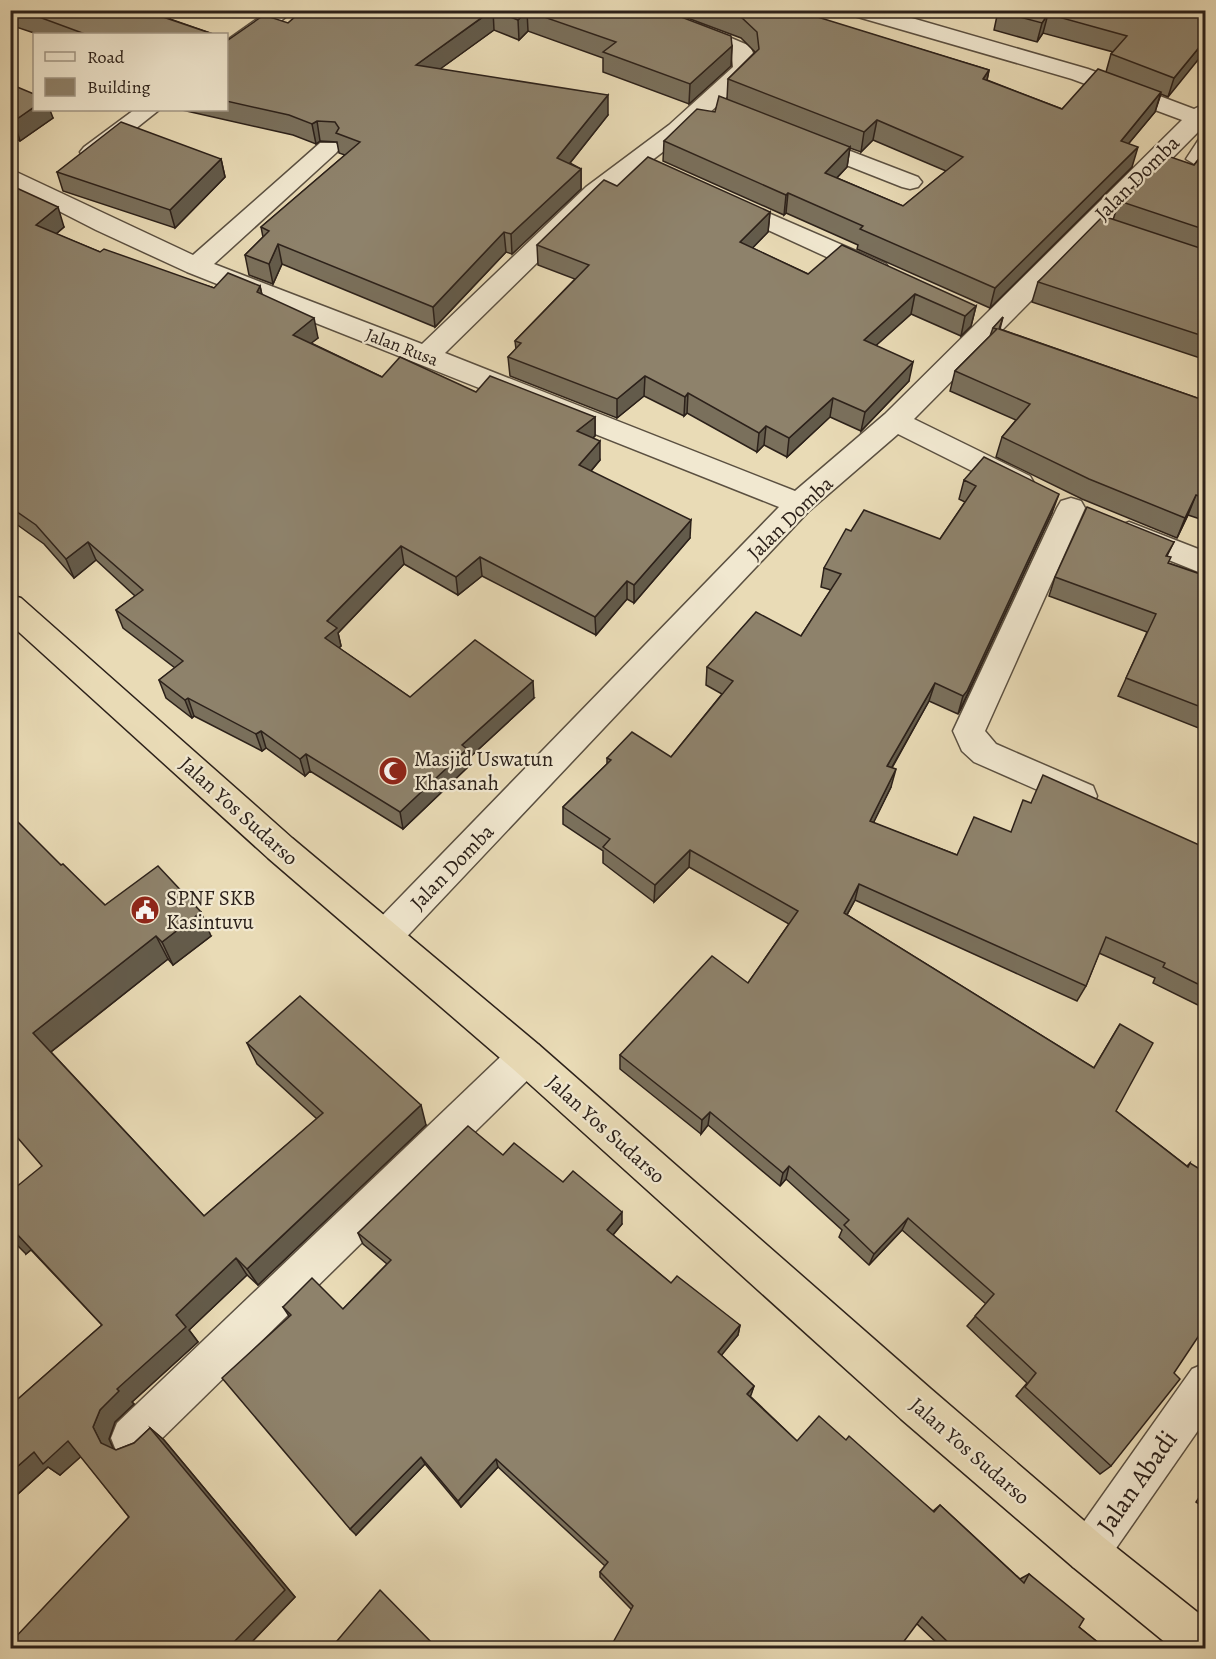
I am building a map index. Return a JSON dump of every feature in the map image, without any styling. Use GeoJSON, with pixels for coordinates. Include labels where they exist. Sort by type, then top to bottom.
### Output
{"type":"FeatureCollection","features":[{"type":"Feature","properties":{"kind":"highway","name":"Jalan Yos Sudarso"},"geometry":{"type":"LineString","coordinates":[[10,606],[280,848],[526,1057],[916,1404],[1088,1552],[1206,1648]]}},
{"type":"Feature","properties":{"kind":"street"},"geometry":{"type":"LineString","coordinates":[[228,50],[285,10]]}},
{"type":"Feature","properties":{"kind":"street"},"geometry":{"type":"LineString","coordinates":[[860,10],[897,16],[1080,74],[1203,122]]}},
{"type":"Feature","properties":{"kind":"street"},"geometry":{"type":"LineString","coordinates":[[426,356],[595,192],[677,130],[744,69],[745,60],[742,51],[732,45],[670,22]]}},
{"type":"Feature","properties":{"kind":"street"},"geometry":{"type":"LineString","coordinates":[[708,102],[730,111]]}},
{"type":"Feature","properties":{"kind":"street"},"geometry":{"type":"LineString","coordinates":[[58,177],[147,111]]}},
{"type":"Feature","properties":{"kind":"street","name":"Jalan Domba"},"geometry":{"type":"LineString","coordinates":[[385,936],[800,504],[896,421],[982,318],[1101,227],[1203,122]]}},
{"type":"Feature","properties":{"kind":"street"},"geometry":{"type":"LineString","coordinates":[[786,133],[910,182]]}},
{"type":"Feature","properties":{"kind":"street"},"geometry":{"type":"LineString","coordinates":[[196,266],[328,148]]}},
{"type":"Feature","properties":{"kind":"street"},"geometry":{"type":"LineString","coordinates":[[635,160],[666,174]]}},
{"type":"Feature","properties":{"kind":"street","name":"Jalan Rusa"},"geometry":{"type":"LineString","coordinates":[[10,176],[58,177],[105,225],[196,266],[800,504]]}},
{"type":"Feature","properties":{"kind":"street"},"geometry":{"type":"LineString","coordinates":[[707,192],[896,278]]}},
{"type":"Feature","properties":{"kind":"street"},"geometry":{"type":"LineString","coordinates":[[896,421],[1071,507],[1206,564]]}},
{"type":"Feature","properties":{"kind":"street"},"geometry":{"type":"LineString","coordinates":[[1071,507],[969,731],[969,736],[985,753],[1111,810]]}},
{"type":"Feature","properties":{"kind":"street"},"geometry":{"type":"LineString","coordinates":[[132,1438],[265,1306],[526,1057]]}},
{"type":"Feature","properties":{"kind":"street","name":"Jalan Abadi"},"geometry":{"type":"LineString","coordinates":[[1088,1552],[1206,1383]]}},
{"type":"Feature","properties":{"kind":"lane"},"geometry":{"type":"LineString","coordinates":[[1203,122],[1194,159],[1206,167]]}},
{"type":"Feature","properties":{"kind":"building"},"geometry":{"type":"Polygon","coordinates":[[[20,10],[150,10],[148,12],[210,33],[82,33],[20,10]]]}},
{"type":"Feature","properties":{"kind":"building"},"geometry":{"type":"Polygon","coordinates":[[[303,10],[492,10],[416,65],[608,95],[557,158],[581,169],[511,234],[504,232],[433,307],[278,244],[269,264],[245,255],[269,231],[261,227],[360,142],[336,133],[339,128],[335,122],[317,121],[312,124],[289,115],[228,101],[228,40],[264,15],[288,23],[303,10]]]}},
{"type":"Feature","properties":{"kind":"building"},"geometry":{"type":"Polygon","coordinates":[[[493,10],[663,10],[731,36],[732,46],[690,84],[603,52],[616,42],[527,11],[518,20],[493,10]]]}},
{"type":"Feature","properties":{"kind":"building"},"geometry":{"type":"Polygon","coordinates":[[[722,10],[795,10],[989,70],[983,79],[1062,109],[1098,69],[1161,92],[1121,141],[1138,147],[995,288],[860,229],[863,226],[664,141],[697,109],[715,112],[719,96],[850,147],[825,173],[903,206],[963,157],[877,120],[864,132],[728,79],[759,49],[757,32],[742,18],[722,10]]]}},
{"type":"Feature","properties":{"kind":"building"},"geometry":{"type":"Polygon","coordinates":[[[998,10],[1206,10],[1206,39],[1174,78],[1111,54],[1127,36],[1048,14],[1042,23],[998,10]]]}},
{"type":"Feature","properties":{"kind":"building"},"geometry":{"type":"Polygon","coordinates":[[[10,84],[33,94],[33,108],[14,121],[10,120],[10,84]]]}},
{"type":"Feature","properties":{"kind":"building"},"geometry":{"type":"Polygon","coordinates":[[[121,122],[221,159],[170,210],[57,172],[121,122]]]}},
{"type":"Feature","properties":{"kind":"building"},"geometry":{"type":"Polygon","coordinates":[[[1206,150],[1206,230],[1119,201],[1165,155],[1194,165],[1206,150]]]}},
{"type":"Feature","properties":{"kind":"building"},"geometry":{"type":"Polygon","coordinates":[[[648,157],[770,212],[740,242],[808,274],[842,245],[976,306],[965,316],[915,294],[864,340],[913,362],[865,412],[833,398],[789,438],[766,426],[759,433],[688,393],[685,397],[645,376],[617,399],[508,357],[521,343],[515,341],[589,265],[537,245],[604,180],[617,186],[648,157]]]}},
{"type":"Feature","properties":{"kind":"building"},"geometry":{"type":"Polygon","coordinates":[[[10,185],[58,207],[36,225],[100,252],[104,249],[214,288],[228,273],[260,286],[257,292],[314,318],[293,335],[382,377],[400,357],[476,392],[490,376],[595,417],[577,431],[600,441],[579,465],[691,520],[634,585],[627,581],[595,617],[480,557],[456,577],[401,546],[327,621],[337,628],[325,638],[410,697],[475,640],[533,681],[462,745],[467,749],[400,812],[306,754],[300,759],[261,731],[256,734],[188,698],[185,700],[159,680],[183,661],[116,610],[143,590],[88,542],[66,559],[36,525],[10,507],[10,185]]]}},
{"type":"Feature","properties":{"kind":"building"},"geometry":{"type":"Polygon","coordinates":[[[1103,216],[1206,250],[1206,337],[1038,282],[1103,216]]]}},
{"type":"Feature","properties":{"kind":"building"},"geometry":{"type":"Polygon","coordinates":[[[1003,317],[999,329],[1206,401],[1206,499],[1196,495],[1185,518],[1089,479],[1002,437],[1030,404],[955,371],[997,329],[993,328],[1003,317]]]}},
{"type":"Feature","properties":{"kind":"building"},"geometry":{"type":"Polygon","coordinates":[[[984,457],[1059,494],[967,691],[963,696],[935,683],[887,766],[896,769],[870,821],[957,855],[974,817],[1011,832],[1023,800],[1031,803],[1043,775],[1206,848],[1206,988],[1163,967],[1165,963],[1106,937],[1086,986],[859,884],[844,913],[1094,1068],[1120,1024],[1153,1043],[1116,1111],[1188,1167],[1190,1163],[1206,1173],[1206,1325],[1174,1373],[1180,1379],[1111,1466],[1025,1387],[1036,1373],[975,1316],[994,1294],[908,1218],[874,1254],[844,1225],[849,1220],[789,1166],[783,1173],[710,1112],[702,1120],[620,1055],[712,956],[748,983],[798,911],[690,850],[655,885],[603,847],[610,839],[563,807],[611,760],[607,758],[632,732],[671,757],[733,681],[707,667],[756,612],[801,636],[841,574],[824,568],[846,529],[851,531],[864,510],[940,539],[976,486],[964,480],[984,457]]]}},
{"type":"Feature","properties":{"kind":"building"},"geometry":{"type":"Polygon","coordinates":[[[1087,507],[1174,542],[1166,556],[1171,557],[1168,563],[1206,576],[1206,709],[1126,678],[1156,614],[1055,577],[1087,507]]]}},
{"type":"Feature","properties":{"kind":"building"},"geometry":{"type":"Polygon","coordinates":[[[10,814],[105,905],[158,866],[201,912],[162,942],[156,936],[33,1033],[204,1216],[323,1113],[247,1043],[300,996],[421,1105],[247,1269],[236,1258],[176,1315],[186,1327],[117,1389],[119,1391],[100,1410],[93,1427],[101,1443],[116,1450],[134,1443],[150,1428],[285,1590],[228,1648],[10,1648],[10,1643],[129,1517],[68,1441],[43,1464],[34,1452],[10,1473],[10,1406],[102,1325],[15,1232],[10,1236],[10,1192],[42,1166],[10,1129],[10,814]]]}},
{"type":"Feature","properties":{"kind":"building"},"geometry":{"type":"Polygon","coordinates":[[[468,1126],[503,1155],[514,1143],[563,1182],[573,1171],[622,1212],[607,1230],[671,1283],[677,1276],[740,1325],[718,1352],[754,1386],[747,1394],[797,1441],[819,1416],[846,1440],[849,1436],[934,1512],[940,1505],[1024,1583],[1029,1574],[1084,1619],[1079,1627],[1105,1648],[954,1648],[922,1617],[899,1648],[610,1648],[633,1606],[600,1572],[608,1562],[496,1459],[458,1501],[421,1457],[350,1529],[222,1378],[291,1315],[283,1307],[312,1278],[343,1309],[391,1260],[358,1233],[468,1126]]]}},
{"type":"Feature","properties":{"kind":"building"},"geometry":{"type":"Polygon","coordinates":[[[380,1590],[437,1648],[331,1648],[380,1590]]]}},
{"type":"Feature","properties":{"kind":"place","name":"Masjid Uswatun Khasanah"},"geometry":{"type":"Point","coordinates":[393,771]}},
{"type":"Feature","properties":{"kind":"place","name":"SPNF SKB Kasintuvu"},"geometry":{"type":"Point","coordinates":[145,910]}}]}
